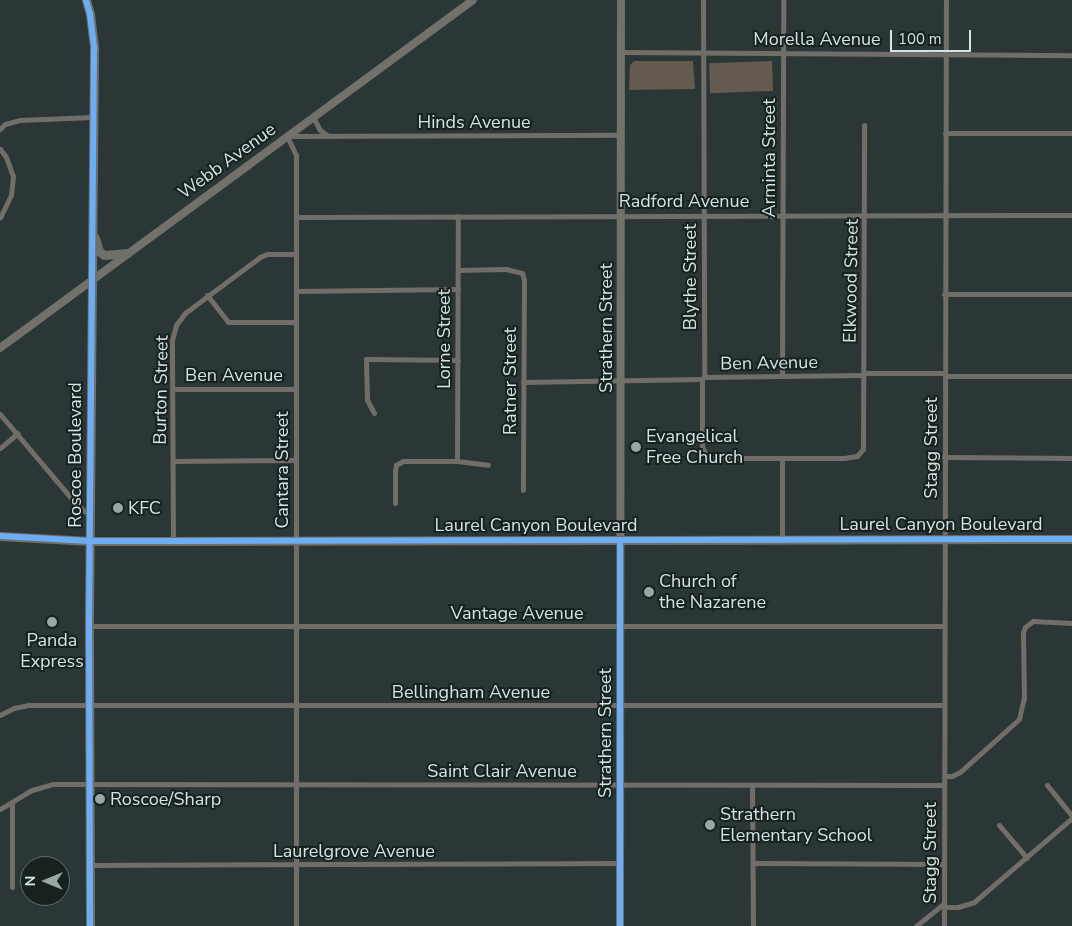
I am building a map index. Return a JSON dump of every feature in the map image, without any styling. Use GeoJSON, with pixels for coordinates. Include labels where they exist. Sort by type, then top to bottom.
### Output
{"type":"FeatureCollection","features":[{"type":"Feature","properties":{"kind":"main road","name":"Roscoe Boulevard"},"geometry":{"type":"LineString","coordinates":[[86,0],[90,14],[94,49],[89,626],[90,926]]}},
{"type":"Feature","properties":{"kind":"main road"},"geometry":{"type":"LineString","coordinates":[[92,231],[101,254],[109,256],[128,253]]}},
{"type":"Feature","properties":{"kind":"main road","name":"Laurel Canyon Boulevard"},"geometry":{"type":"LineString","coordinates":[[0,536],[173,541],[1072,539]]}},
{"type":"Feature","properties":{"kind":"street","name":"Webb Avenue"},"geometry":{"type":"LineString","coordinates":[[0,348],[473,0]]}},
{"type":"Feature","properties":{"kind":"street","name":"Strathern Street"},"geometry":{"type":"LineString","coordinates":[[620,926],[621,0]]}},
{"type":"Feature","properties":{"kind":"street","name":"Blythe Street"},"geometry":{"type":"LineString","coordinates":[[703,0],[702,447],[705,453],[713,458],[782,458]]}},
{"type":"Feature","properties":{"kind":"street","name":"Arminta Street"},"geometry":{"type":"LineString","coordinates":[[782,376],[783,0]]}},
{"type":"Feature","properties":{"kind":"street","name":"Stagg Street"},"geometry":{"type":"LineString","coordinates":[[944,926],[946,0]]}},
{"type":"Feature","properties":{"kind":"street","name":"Morella Avenue"},"geometry":{"type":"LineString","coordinates":[[621,52],[1072,55]]}},
{"type":"Feature","properties":{"kind":"street"},"geometry":{"type":"LineString","coordinates":[[0,129],[6,124],[20,120],[93,117]]}},
{"type":"Feature","properties":{"kind":"street"},"geometry":{"type":"LineString","coordinates":[[313,117],[320,130],[328,135]]}},
{"type":"Feature","properties":{"kind":"street","name":"Elkwood Street"},"geometry":{"type":"LineString","coordinates":[[782,458],[854,457],[860,454],[863,449],[864,125]]}},
{"type":"Feature","properties":{"kind":"street"},"geometry":{"type":"LineString","coordinates":[[945,133],[1072,133]]}},
{"type":"Feature","properties":{"kind":"street","name":"Hinds Avenue"},"geometry":{"type":"LineString","coordinates":[[287,136],[621,135]]}},
{"type":"Feature","properties":{"kind":"street","name":"Cantara Street"},"geometry":{"type":"LineString","coordinates":[[287,136],[296,155],[296,926]]}},
{"type":"Feature","properties":{"kind":"street"},"geometry":{"type":"LineString","coordinates":[[0,149],[6,157],[12,176],[11,195],[0,218]]}},
{"type":"Feature","properties":{"kind":"street","name":"Radford Avenue"},"geometry":{"type":"LineString","coordinates":[[296,217],[783,214],[1072,215]]}},
{"type":"Feature","properties":{"kind":"street","name":"Lorne Street"},"geometry":{"type":"LineString","coordinates":[[457,461],[458,216]]}},
{"type":"Feature","properties":{"kind":"street","name":"Burton Street"},"geometry":{"type":"LineString","coordinates":[[173,541],[172,340],[176,325],[185,313],[207,295],[260,257],[267,254],[296,254]]}},
{"type":"Feature","properties":{"kind":"street","name":"Ratner Street"},"geometry":{"type":"LineString","coordinates":[[458,270],[506,269],[522,273],[524,280],[523,490]]}},
{"type":"Feature","properties":{"kind":"street"},"geometry":{"type":"LineString","coordinates":[[296,290],[458,289]]}},
{"type":"Feature","properties":{"kind":"street"},"geometry":{"type":"LineString","coordinates":[[944,294],[1072,294]]}},
{"type":"Feature","properties":{"kind":"street"},"geometry":{"type":"LineString","coordinates":[[207,295],[228,322],[296,322]]}},
{"type":"Feature","properties":{"kind":"street"},"geometry":{"type":"LineString","coordinates":[[374,413],[367,400],[366,359],[458,360]]}},
{"type":"Feature","properties":{"kind":"street","name":"Ben Avenue"},"geometry":{"type":"LineString","coordinates":[[524,382],[864,374],[1072,376]]}},
{"type":"Feature","properties":{"kind":"street","name":"Ben Avenue"},"geometry":{"type":"LineString","coordinates":[[173,389],[295,389]]}},
{"type":"Feature","properties":{"kind":"street"},"geometry":{"type":"LineString","coordinates":[[0,414],[78,505],[90,515]]}},
{"type":"Feature","properties":{"kind":"street"},"geometry":{"type":"LineString","coordinates":[[0,448],[18,433]]}},
{"type":"Feature","properties":{"kind":"street"},"geometry":{"type":"LineString","coordinates":[[944,457],[1072,458]]}},
{"type":"Feature","properties":{"kind":"street"},"geometry":{"type":"LineString","coordinates":[[782,458],[782,539]]}},
{"type":"Feature","properties":{"kind":"street"},"geometry":{"type":"LineString","coordinates":[[174,461],[296,460]]}},
{"type":"Feature","properties":{"kind":"street"},"geometry":{"type":"LineString","coordinates":[[395,503],[396,465],[404,461],[457,461],[488,465]]}},
{"type":"Feature","properties":{"kind":"street"},"geometry":{"type":"LineString","coordinates":[[944,776],[952,776],[960,772],[1019,719],[1024,698],[1023,633],[1029,622],[1072,623]]}},
{"type":"Feature","properties":{"kind":"street","name":"Vantage Avenue"},"geometry":{"type":"LineString","coordinates":[[89,626],[944,626]]}},
{"type":"Feature","properties":{"kind":"street","name":"Bellingham Avenue"},"geometry":{"type":"LineString","coordinates":[[0,715],[28,705],[944,705]]}},
{"type":"Feature","properties":{"kind":"street","name":"Saint Clair Avenue"},"geometry":{"type":"LineString","coordinates":[[0,809],[32,790],[46,786],[90,784],[944,785]]}},
{"type":"Feature","properties":{"kind":"street"},"geometry":{"type":"LineString","coordinates":[[752,785],[753,926]]}},
{"type":"Feature","properties":{"kind":"street"},"geometry":{"type":"LineString","coordinates":[[916,926],[944,905],[958,907],[974,902],[1072,817],[1047,785]]}},
{"type":"Feature","properties":{"kind":"street"},"geometry":{"type":"LineString","coordinates":[[12,802],[12,887]]}},
{"type":"Feature","properties":{"kind":"street"},"geometry":{"type":"LineString","coordinates":[[999,825],[1027,858]]}},
{"type":"Feature","properties":{"kind":"street","name":"Laurelgrove Avenue"},"geometry":{"type":"LineString","coordinates":[[90,865],[619,864]]}},
{"type":"Feature","properties":{"kind":"street"},"geometry":{"type":"LineString","coordinates":[[753,864],[944,864]]}},
{"type":"Feature","properties":{"kind":"shaded area"},"geometry":{"type":"Polygon","coordinates":[[[634,61],[693,61],[695,89],[629,90],[630,65],[634,61]]]}},
{"type":"Feature","properties":{"kind":"shaded area"},"geometry":{"type":"Polygon","coordinates":[[[772,61],[773,91],[710,93],[709,63],[772,61]]]}},
{"type":"Feature","properties":{"kind":"cycle path"},"geometry":{"type":"LineString","coordinates":[[86,0],[90,14],[94,49],[89,626],[90,926]]}},
{"type":"Feature","properties":{"kind":"cycle path"},"geometry":{"type":"LineString","coordinates":[[0,536],[90,541],[1072,539]]}},
{"type":"Feature","properties":{"kind":"cycle path"},"geometry":{"type":"LineString","coordinates":[[620,540],[620,926]]}},
{"type":"Feature","properties":{"kind":"place","name":"Evangelical Free Church"},"geometry":{"type":"Point","coordinates":[636,447]}},
{"type":"Feature","properties":{"kind":"place","name":"KFC"},"geometry":{"type":"Point","coordinates":[118,508]}},
{"type":"Feature","properties":{"kind":"place","name":"Church of the Nazarene"},"geometry":{"type":"Point","coordinates":[649,592]}},
{"type":"Feature","properties":{"kind":"place","name":"Panda Express"},"geometry":{"type":"Point","coordinates":[52,622]}},
{"type":"Feature","properties":{"kind":"place","name":"Roscoe/Sharp"},"geometry":{"type":"Point","coordinates":[100,799]}},
{"type":"Feature","properties":{"kind":"place","name":"Strathern Elementary School"},"geometry":{"type":"Point","coordinates":[710,825]}}]}
